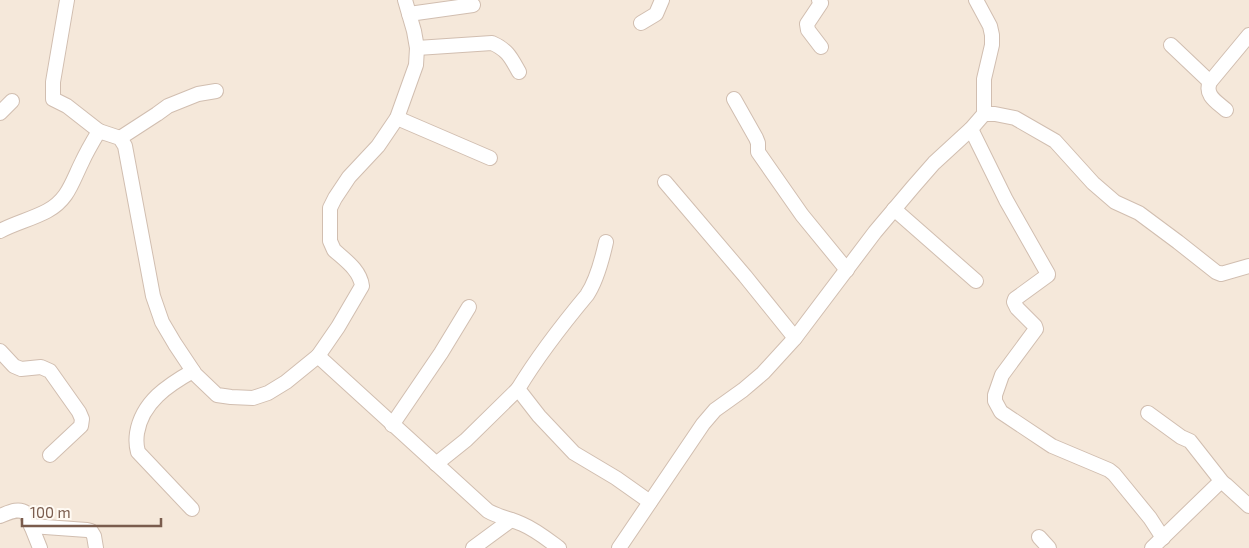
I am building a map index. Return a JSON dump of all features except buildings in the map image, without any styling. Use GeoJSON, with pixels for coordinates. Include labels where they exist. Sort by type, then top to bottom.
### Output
{"type":"FeatureCollection","features":[{"type":"Feature","properties":{"kind":"street"},"geometry":{"type":"LineString","coordinates":[[67,0],[52,82],[54,99],[68,106],[98,131],[120,138],[125,146],[156,308],[175,344],[193,370],[218,395],[231,398],[253,398],[268,393],[286,382],[318,356],[362,286],[357,272],[331,246],[330,208],[349,177],[378,146],[397,118],[416,65],[417,48],[405,0]]}},
{"type":"Feature","properties":{"kind":"street"},"geometry":{"type":"LineString","coordinates":[[641,23],[656,14],[662,0]]}},
{"type":"Feature","properties":{"kind":"street"},"geometry":{"type":"LineString","coordinates":[[820,0],[821,3],[807,24],[807,27],[821,47]]}},
{"type":"Feature","properties":{"kind":"street"},"geometry":{"type":"LineString","coordinates":[[619,548],[703,424],[715,410],[763,373],[795,338],[894,209],[934,162],[971,129],[984,114],[984,79],[992,45],[992,35],[990,26],[976,0]]}},
{"type":"Feature","properties":{"kind":"street"},"geometry":{"type":"LineString","coordinates":[[410,14],[473,5]]}},
{"type":"Feature","properties":{"kind":"street"},"geometry":{"type":"LineString","coordinates":[[1226,110],[1208,93],[1207,88],[1249,35]]}},
{"type":"Feature","properties":{"kind":"street"},"geometry":{"type":"LineString","coordinates":[[417,48],[492,43],[500,46],[508,53],[519,72]]}},
{"type":"Feature","properties":{"kind":"street"},"geometry":{"type":"LineString","coordinates":[[1171,45],[1210,82]]}},
{"type":"Feature","properties":{"kind":"street"},"geometry":{"type":"LineString","coordinates":[[120,138],[168,106],[198,94],[216,91]]}},
{"type":"Feature","properties":{"kind":"street"},"geometry":{"type":"LineString","coordinates":[[734,99],[756,138],[758,152],[802,215],[846,270]]}},
{"type":"Feature","properties":{"kind":"street"},"geometry":{"type":"LineString","coordinates":[[0,113],[12,101]]}},
{"type":"Feature","properties":{"kind":"street"},"geometry":{"type":"LineString","coordinates":[[984,114],[996,114],[1015,118],[1054,141],[1093,183],[1115,202],[1139,213],[1216,272],[1221,274],[1249,266]]}},
{"type":"Feature","properties":{"kind":"street"},"geometry":{"type":"LineString","coordinates":[[397,118],[490,158]]}},
{"type":"Feature","properties":{"kind":"street"},"geometry":{"type":"LineString","coordinates":[[971,129],[1006,200],[1048,274],[1015,299],[1014,302],[1017,308],[1036,329],[1002,375],[995,395],[995,402],[1001,412],[1052,446],[1109,470],[1114,474],[1150,518],[1163,538]]}},
{"type":"Feature","properties":{"kind":"street"},"geometry":{"type":"LineString","coordinates":[[0,231],[46,212],[60,202],[70,188],[98,131]]}},
{"type":"Feature","properties":{"kind":"street"},"geometry":{"type":"LineString","coordinates":[[665,182],[795,338]]}},
{"type":"Feature","properties":{"kind":"street"},"geometry":{"type":"LineString","coordinates":[[894,209],[976,281]]}},
{"type":"Feature","properties":{"kind":"street"},"geometry":{"type":"LineString","coordinates":[[436,464],[466,440],[518,389],[559,330],[587,295],[602,260],[606,242]]}},
{"type":"Feature","properties":{"kind":"street"},"geometry":{"type":"LineString","coordinates":[[392,425],[442,353],[468,307]]}},
{"type":"Feature","properties":{"kind":"street"},"geometry":{"type":"LineString","coordinates":[[0,351],[14,366],[20,369],[41,367],[50,371],[80,412],[81,426],[50,455]]}},
{"type":"Feature","properties":{"kind":"street"},"geometry":{"type":"LineString","coordinates":[[318,356],[488,511],[531,528],[559,548]]}},
{"type":"Feature","properties":{"kind":"street"},"geometry":{"type":"LineString","coordinates":[[192,509],[138,452],[136,442],[138,426],[142,415],[153,400],[162,390],[193,370]]}},
{"type":"Feature","properties":{"kind":"street"},"geometry":{"type":"LineString","coordinates":[[518,389],[539,416],[574,453],[616,478],[650,502]]}},
{"type":"Feature","properties":{"kind":"street"},"geometry":{"type":"LineString","coordinates":[[1148,413],[1181,438],[1190,440],[1223,483],[1249,506]]}},
{"type":"Feature","properties":{"kind":"street"},"geometry":{"type":"LineString","coordinates":[[1152,548],[1218,484],[1223,483]]}},
{"type":"Feature","properties":{"kind":"street"},"geometry":{"type":"LineString","coordinates":[[0,516],[15,510],[21,510],[26,513],[40,548]]}},
{"type":"Feature","properties":{"kind":"street"},"geometry":{"type":"LineString","coordinates":[[473,548],[511,520]]}},
{"type":"Feature","properties":{"kind":"street"},"geometry":{"type":"LineString","coordinates":[[32,526],[91,531],[96,548]]}},
{"type":"Feature","properties":{"kind":"street"},"geometry":{"type":"LineString","coordinates":[[1039,537],[1049,548]]}},
{"type":"Feature","properties":{"kind":"shaded area"},"geometry":{"type":"Polygon","coordinates":[[[0,0],[1249,0],[1249,548],[0,548],[0,0]]]}}]}
